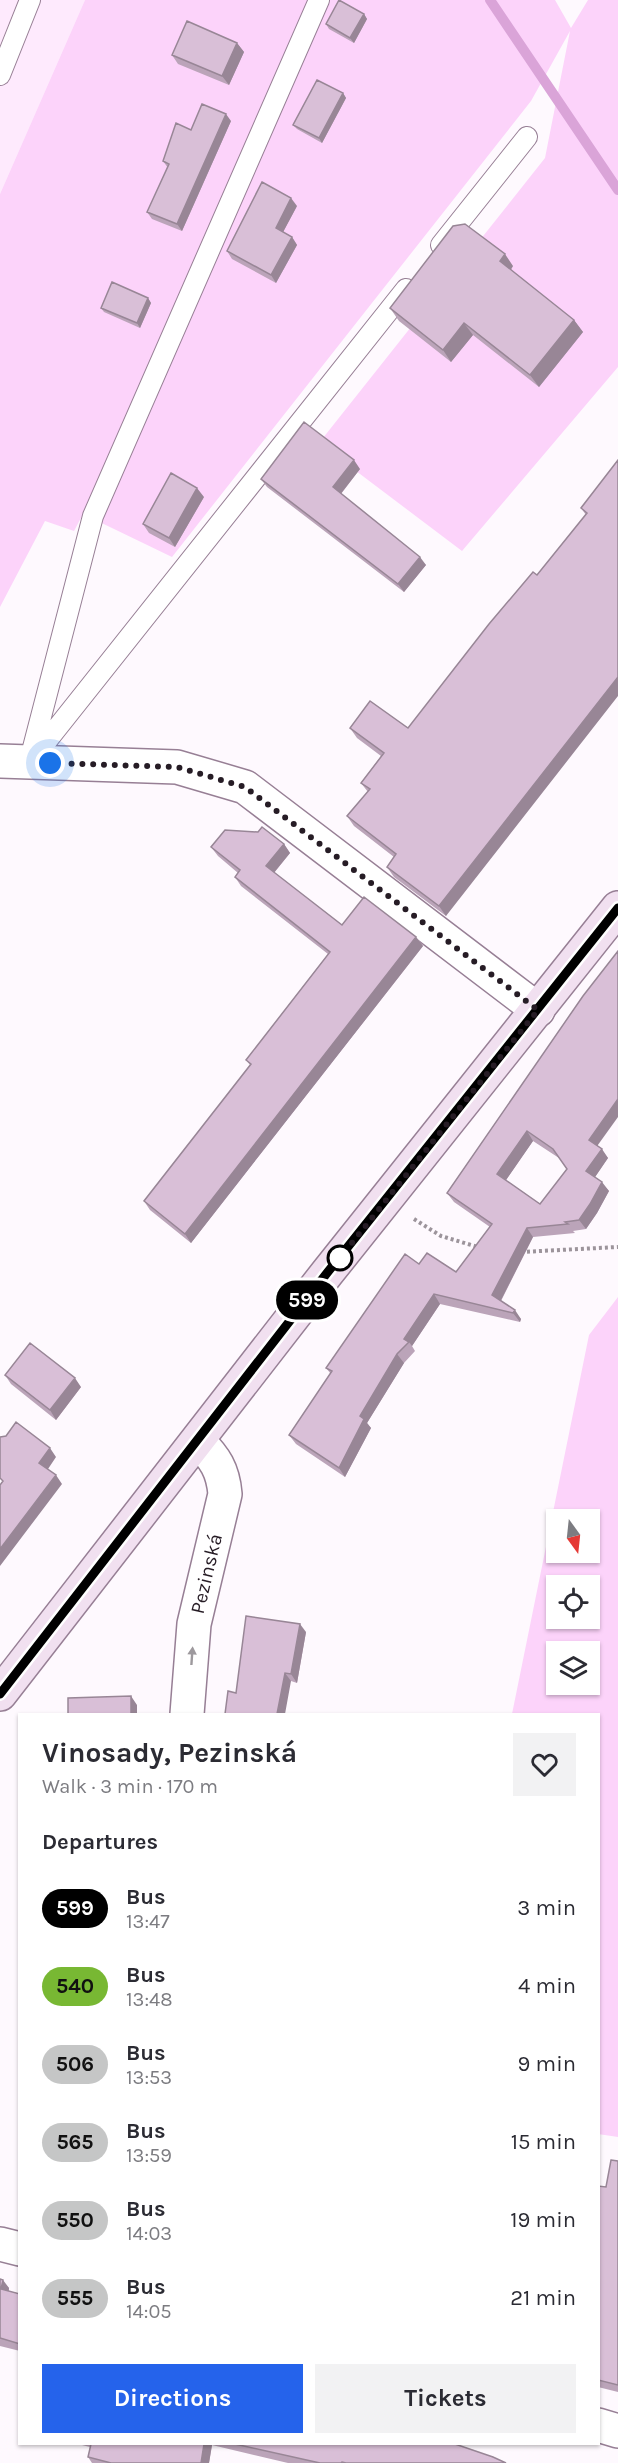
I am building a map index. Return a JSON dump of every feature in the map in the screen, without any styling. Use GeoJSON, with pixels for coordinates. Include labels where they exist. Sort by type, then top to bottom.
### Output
{"type":"FeatureCollection","features":[{"type":"Feature","properties":{"kind":"main road"},"geometry":{"type":"LineString","coordinates":[[0,1694],[618,908]]}},
{"type":"Feature","properties":{"kind":"street"},"geometry":{"type":"LineString","coordinates":[[15,762],[177,767],[245,787],[538,1010]]}},
{"type":"Feature","properties":{"kind":"street","name":"Pezinská"},"geometry":{"type":"LineString","coordinates":[[187,1713],[194,1624],[225,1494],[223,1476],[216,1459],[198,1441]]}},
{"type":"Feature","properties":{"kind":"street"},"geometry":{"type":"LineString","coordinates":[[0,2244],[18,2248]]}},
{"type":"Feature","properties":{"kind":"street"},"geometry":{"type":"LineString","coordinates":[[600,2426],[618,2431]]}},
{"type":"Feature","properties":{"kind":"lane"},"geometry":{"type":"LineString","coordinates":[[0,75],[30,0]]}},
{"type":"Feature","properties":{"kind":"lane"},"geometry":{"type":"LineString","coordinates":[[15,762],[93,516],[319,0]]}},
{"type":"Feature","properties":{"kind":"lane"},"geometry":{"type":"LineString","coordinates":[[431,258],[527,137]]}},
{"type":"Feature","properties":{"kind":"lane"},"geometry":{"type":"LineString","coordinates":[[15,762],[416,277]]}},
{"type":"Feature","properties":{"kind":"path"},"geometry":{"type":"LineString","coordinates":[[386,1201],[441,1236],[483,1248]]}},
{"type":"Feature","properties":{"kind":"path"},"geometry":{"type":"LineString","coordinates":[[514,1252],[618,1247]]}},
{"type":"Feature","properties":{"kind":"shaded area"},"geometry":{"type":"Polygon","coordinates":[[[0,0],[85,0],[0,194],[0,0]]]}},
{"type":"Feature","properties":{"kind":"shaded area"},"geometry":{"type":"Polygon","coordinates":[[[85,0],[555,0],[571,28],[588,0],[618,0],[618,367],[462,551],[319,443],[545,158],[570,31],[531,101],[172,557],[83,514],[74,531],[45,521],[0,607],[0,194],[85,0]]]}},
{"type":"Feature","properties":{"kind":"shaded area"},"geometry":{"type":"Polygon","coordinates":[[[618,1297],[618,2137],[600,2134],[600,1713],[512,1713],[546,1547],[546,1563],[600,1563],[600,1509],[554,1509],[589,1335],[618,1297]]]}},
{"type":"Feature","properties":{"kind":"building"},"geometry":{"type":"Polygon","coordinates":[[[339,0],[364,14],[350,38],[326,24],[339,0]]]}},
{"type":"Feature","properties":{"kind":"building"},"geometry":{"type":"Polygon","coordinates":[[[187,21],[237,43],[222,76],[172,55],[187,21]]]}},
{"type":"Feature","properties":{"kind":"building"},"geometry":{"type":"Polygon","coordinates":[[[317,80],[343,93],[319,138],[293,125],[317,80]]]}},
{"type":"Feature","properties":{"kind":"building"},"geometry":{"type":"Polygon","coordinates":[[[202,104],[226,114],[177,224],[147,212],[169,164],[163,161],[176,123],[191,130],[202,104]]]}},
{"type":"Feature","properties":{"kind":"building"},"geometry":{"type":"Polygon","coordinates":[[[262,182],[291,198],[276,228],[292,237],[271,275],[227,251],[262,182]]]}},
{"type":"Feature","properties":{"kind":"building"},"geometry":{"type":"Polygon","coordinates":[[[465,224],[505,254],[500,261],[574,320],[530,375],[464,323],[443,350],[390,308],[453,226],[465,224]]]}},
{"type":"Feature","properties":{"kind":"building"},"geometry":{"type":"Polygon","coordinates":[[[112,282],[148,298],[137,323],[101,308],[112,282]]]}},
{"type":"Feature","properties":{"kind":"building"},"geometry":{"type":"Polygon","coordinates":[[[304,422],[354,460],[333,487],[420,557],[398,584],[261,479],[304,422]]]}},
{"type":"Feature","properties":{"kind":"building"},"geometry":{"type":"Polygon","coordinates":[[[618,460],[618,677],[439,906],[387,867],[396,854],[347,816],[370,789],[361,783],[384,753],[350,728],[370,701],[408,728],[489,624],[533,572],[537,575],[587,513],[581,508],[618,460]]]}},
{"type":"Feature","properties":{"kind":"building"},"geometry":{"type":"Polygon","coordinates":[[[171,473],[197,488],[169,538],[143,524],[171,473]]]}},
{"type":"Feature","properties":{"kind":"building"},"geometry":{"type":"Polygon","coordinates":[[[262,827],[284,844],[266,866],[342,925],[364,897],[416,937],[185,1234],[144,1201],[251,1064],[246,1060],[330,952],[235,877],[240,870],[211,847],[225,830],[258,832],[262,827]]]}},
{"type":"Feature","properties":{"kind":"building"},"geometry":{"type":"Polygon","coordinates":[[[618,951],[618,1099],[589,1140],[602,1149],[586,1171],[602,1182],[579,1220],[565,1222],[568,1224],[527,1228],[492,1295],[515,1310],[513,1313],[434,1294],[404,1339],[409,1342],[397,1354],[360,1416],[364,1419],[339,1468],[289,1435],[332,1371],[326,1368],[405,1254],[419,1264],[427,1253],[456,1272],[492,1224],[447,1193],[583,996],[618,951]],[[527,1131],[497,1174],[540,1204],[567,1169],[553,1149],[527,1131]]]}},
{"type":"Feature","properties":{"kind":"building"},"geometry":{"type":"Polygon","coordinates":[[[30,1343],[75,1378],[50,1410],[5,1375],[30,1343]]]}},
{"type":"Feature","properties":{"kind":"building"},"geometry":{"type":"Polygon","coordinates":[[[16,1422],[50,1448],[39,1463],[56,1475],[0,1549],[0,1485],[3,1481],[0,1478],[0,1437],[6,1436],[16,1422]]]}},
{"type":"Feature","properties":{"kind":"building"},"geometry":{"type":"Polygon","coordinates":[[[246,1616],[300,1624],[291,1674],[285,1673],[277,1713],[225,1713],[228,1691],[236,1693],[246,1616]]]}},
{"type":"Feature","properties":{"kind":"building"},"geometry":{"type":"Polygon","coordinates":[[[131,1696],[131,1713],[68,1713],[68,1698],[131,1696]]]}},
{"type":"Feature","properties":{"kind":"building"},"geometry":{"type":"Polygon","coordinates":[[[611,2160],[618,2161],[618,2385],[600,2380],[600,2186],[606,2187],[611,2160]]]}},
{"type":"Feature","properties":{"kind":"building"},"geometry":{"type":"Polygon","coordinates":[[[0,2279],[3,2280],[1,2289],[18,2293],[18,2343],[0,2338],[0,2279]]]}},
{"type":"Feature","properties":{"kind":"building"},"geometry":{"type":"Polygon","coordinates":[[[91,2445],[204,2445],[201,2463],[111,2463],[88,2457],[91,2445]]]}},
{"type":"Feature","properties":{"kind":"building"},"geometry":{"type":"Polygon","coordinates":[[[239,2445],[458,2445],[506,2463],[342,2462],[320,2463],[239,2445]]]}},
{"type":"Feature","properties":{"kind":"waterway"},"geometry":{"type":"LineString","coordinates":[[490,0],[618,190]]}},
{"type":"Feature","properties":{"kind":"bus line","name":"599"},"geometry":{"type":"LineString","coordinates":[[0,1694],[156,1497],[327,1273],[618,908]]}},
{"type":"Feature","properties":{"kind":"route"},"geometry":{"type":"LineString","coordinates":[[50,763],[177,767],[245,787],[538,1010],[340,1258]]}}]}
